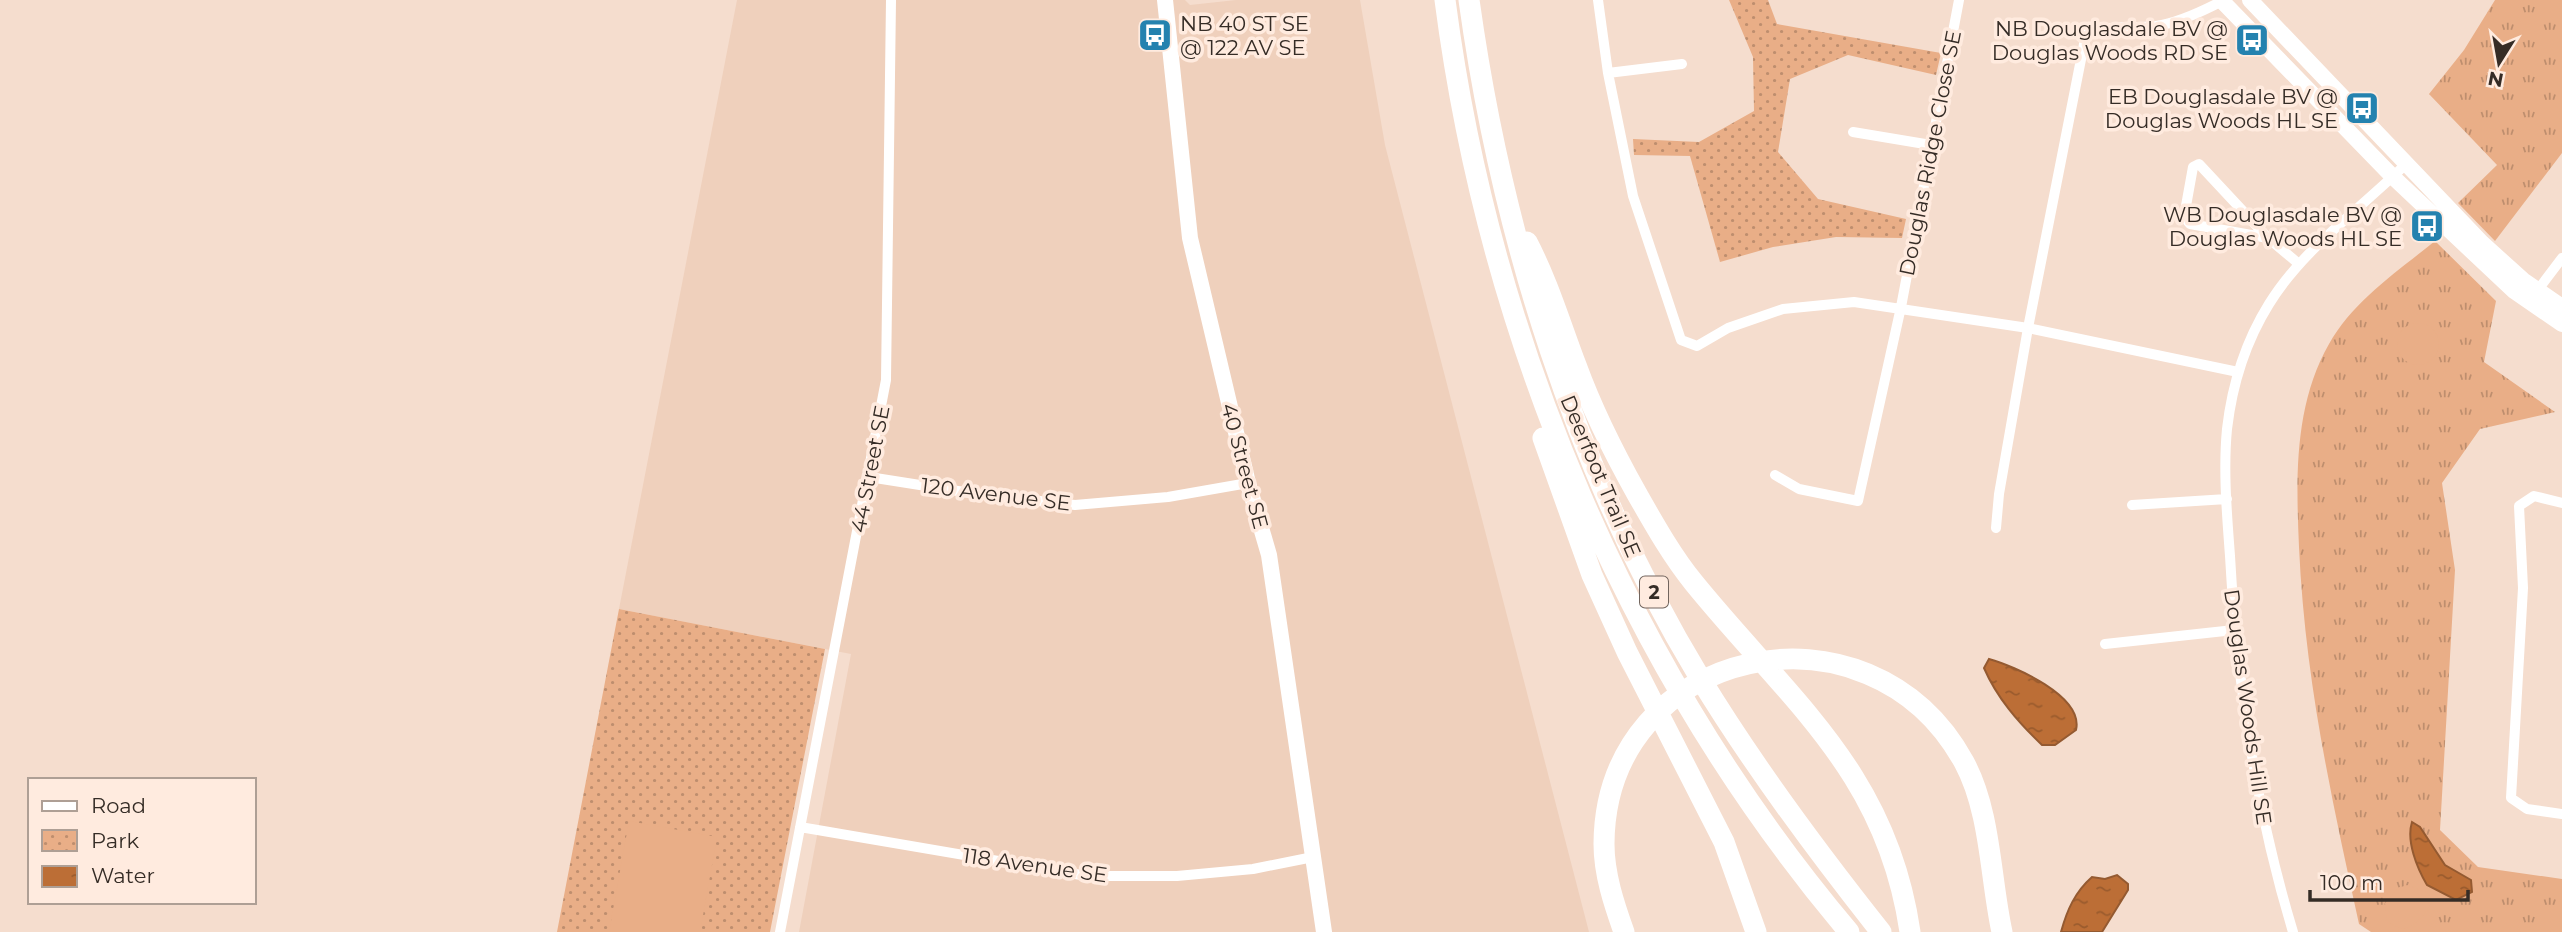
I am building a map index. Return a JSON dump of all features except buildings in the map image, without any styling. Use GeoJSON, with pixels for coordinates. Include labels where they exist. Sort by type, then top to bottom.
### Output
{"type":"FeatureCollection","features":[{"type":"Feature","properties":{"kind":"highway","name":"Deerfoot Trail SE"},"geometry":{"type":"LineString","coordinates":[[1443,0],[1473,163],[1506,291],[1564,454],[1594,525],[1652,639],[1736,779],[1849,932]]}},
{"type":"Feature","properties":{"kind":"highway","name":"Deerfoot Trail SE"},"geometry":{"type":"LineString","coordinates":[[1469,0],[1483,92],[1509,210],[1531,292],[1567,399],[1593,464],[1644,573],[1698,675],[1805,836],[1881,932]]}},
{"type":"Feature","properties":{"kind":"highway"},"geometry":{"type":"LineString","coordinates":[[1509,210],[1544,274],[1586,391],[1637,494],[1692,580],[1816,721],[1853,773],[1880,825],[1902,887],[1910,932]]}},
{"type":"Feature","properties":{"kind":"highway"},"geometry":{"type":"LineString","coordinates":[[1506,291],[1527,395],[1592,575],[1724,842],[1756,932]]}},
{"type":"Feature","properties":{"kind":"highway"},"geometry":{"type":"LineString","coordinates":[[1624,932],[1609,883],[1604,844],[1614,788],[1629,753],[1656,716],[1697,685],[1743,666],[1798,657],[1837,662],[1885,680],[1916,701],[1950,740],[1965,763],[1978,800],[2002,932]]}},
{"type":"Feature","properties":{"kind":"street","name":"44 Street SE"},"geometry":{"type":"LineString","coordinates":[[780,932],[886,380],[891,0]]}},
{"type":"Feature","properties":{"kind":"street","name":"40 Street SE"},"geometry":{"type":"LineString","coordinates":[[1165,0],[1189,239],[1248,483],[1269,555],[1324,932]]}},
{"type":"Feature","properties":{"kind":"street"},"geometry":{"type":"LineString","coordinates":[[1598,0],[1608,73],[1633,196],[1681,340],[1697,346],[1728,328],[1783,309],[1854,302],[2028,328],[2238,372]]}},
{"type":"Feature","properties":{"kind":"street","name":"Douglas Ridge Close SE"},"geometry":{"type":"LineString","coordinates":[[1775,475],[1800,489],[1858,500],[1901,307],[1959,0]]}},
{"type":"Feature","properties":{"kind":"street"},"geometry":{"type":"LineString","coordinates":[[1996,528],[1999,494],[2028,328],[2085,34],[2098,28],[2119,30],[2161,26],[2222,0],[2393,177],[2533,296],[2562,307]]}},
{"type":"Feature","properties":{"kind":"street"},"geometry":{"type":"LineString","coordinates":[[2250,0],[2562,324]]}},
{"type":"Feature","properties":{"kind":"street"},"geometry":{"type":"LineString","coordinates":[[1608,73],[1682,64]]}},
{"type":"Feature","properties":{"kind":"street"},"geometry":{"type":"LineString","coordinates":[[1853,132],[1931,145]]}},
{"type":"Feature","properties":{"kind":"street"},"geometry":{"type":"LineString","coordinates":[[2268,238],[2190,224],[2184,217],[2193,167],[2199,164],[2268,238],[2299,264]]}},
{"type":"Feature","properties":{"kind":"street","name":"Douglas Woods Hill SE"},"geometry":{"type":"LineString","coordinates":[[2293,932],[2269,854],[2234,631],[2227,499],[2227,430],[2238,372],[2269,304],[2299,264],[2406,164]]}},
{"type":"Feature","properties":{"kind":"street"},"geometry":{"type":"LineString","coordinates":[[2533,296],[2562,258]]}},
{"type":"Feature","properties":{"kind":"street","name":"120 Avenue SE"},"geometry":{"type":"LineString","coordinates":[[869,477],[977,494],[1075,505],[1168,497],[1248,483]]}},
{"type":"Feature","properties":{"kind":"street"},"geometry":{"type":"LineString","coordinates":[[2562,503],[2534,496],[2519,506],[2523,588],[2511,798],[2527,809],[2562,814]]}},
{"type":"Feature","properties":{"kind":"street"},"geometry":{"type":"LineString","coordinates":[[2132,505],[2227,499]]}},
{"type":"Feature","properties":{"kind":"street"},"geometry":{"type":"LineString","coordinates":[[2105,644],[2234,631]]}},
{"type":"Feature","properties":{"kind":"street","name":"118 Avenue SE"},"geometry":{"type":"LineString","coordinates":[[800,827],[1087,876],[1177,876],[1253,869],[1313,857]]}},
{"type":"Feature","properties":{"kind":"shaded area"},"geometry":{"type":"Polygon","coordinates":[[[737,0],[1185,0],[1190,5],[1236,0],[1360,0],[1385,145],[1589,932],[799,932],[851,654],[619,609],[737,0]]]}},
{"type":"Feature","properties":{"kind":"green space"},"geometry":{"type":"Polygon","coordinates":[[[1729,0],[1768,0],[1777,24],[1941,53],[1936,75],[1848,55],[1790,79],[1778,152],[1818,199],[1906,219],[1902,238],[1836,237],[1773,247],[1720,262],[1690,156],[1634,155],[1633,139],[1699,142],[1754,111],[1753,57],[1729,0]]]}},
{"type":"Feature","properties":{"kind":"green space"},"geometry":{"type":"Polygon","coordinates":[[[2495,0],[2562,0],[2562,153],[2495,241],[2458,203],[2497,165],[2429,94],[2464,50],[2495,0]]]}},
{"type":"Feature","properties":{"kind":"green space"},"geometry":{"type":"Polygon","coordinates":[[[2435,241],[2496,301],[2484,362],[2555,412],[2480,429],[2442,483],[2455,570],[2440,830],[2478,867],[2562,879],[2562,932],[2371,932],[2359,924],[2321,737],[2302,596],[2298,469],[2303,417],[2318,367],[2339,328],[2363,300],[2435,241]]]}},
{"type":"Feature","properties":{"kind":"green space"},"geometry":{"type":"Polygon","coordinates":[[[2418,323],[2433,329],[2439,344],[2433,359],[2418,365],[2403,359],[2397,344],[2403,329],[2418,323]]]}},
{"type":"Feature","properties":{"kind":"green space"},"geometry":{"type":"Polygon","coordinates":[[[619,609],[825,649],[770,932],[557,932],[619,609]]]}},
{"type":"Feature","properties":{"kind":"green space"},"geometry":{"type":"Polygon","coordinates":[[[629,821],[717,837],[700,932],[609,932],[629,821]]]}},
{"type":"Feature","properties":{"kind":"green space"},"geometry":{"type":"Polygon","coordinates":[[[2407,885],[2428,893],[2432,900],[2420,919],[2402,929],[2387,922],[2385,903],[2398,888],[2407,885]]]}},
{"type":"Feature","properties":{"kind":"water"},"geometry":{"type":"Polygon","coordinates":[[[1989,659],[2030,676],[2059,694],[2076,717],[2076,730],[2055,745],[2042,745],[1995,689],[1984,668],[1989,659]]]}},
{"type":"Feature","properties":{"kind":"water"},"geometry":{"type":"Polygon","coordinates":[[[2412,822],[2420,827],[2445,865],[2471,880],[2472,892],[2456,900],[2427,885],[2411,846],[2412,822]]]}},
{"type":"Feature","properties":{"kind":"water"},"geometry":{"type":"Polygon","coordinates":[[[2117,875],[2128,884],[2128,890],[2102,932],[2061,932],[2072,902],[2086,883],[2092,877],[2105,879],[2117,875]]]}},
{"type":"Feature","properties":{"kind":"place","name":"NB 40 ST SE @ 122 AV SE"},"geometry":{"type":"Point","coordinates":[1155,35]}},
{"type":"Feature","properties":{"kind":"place","name":"NB Douglasdale BV @ Douglas Woods RD SE"},"geometry":{"type":"Point","coordinates":[2252,40]}},
{"type":"Feature","properties":{"kind":"place","name":"EB Douglasdale BV @ Douglas Woods HL SE"},"geometry":{"type":"Point","coordinates":[2362,108]}},
{"type":"Feature","properties":{"kind":"place","name":"WB Douglasdale BV @ Douglas Woods HL SE"},"geometry":{"type":"Point","coordinates":[2427,226]}}]}
